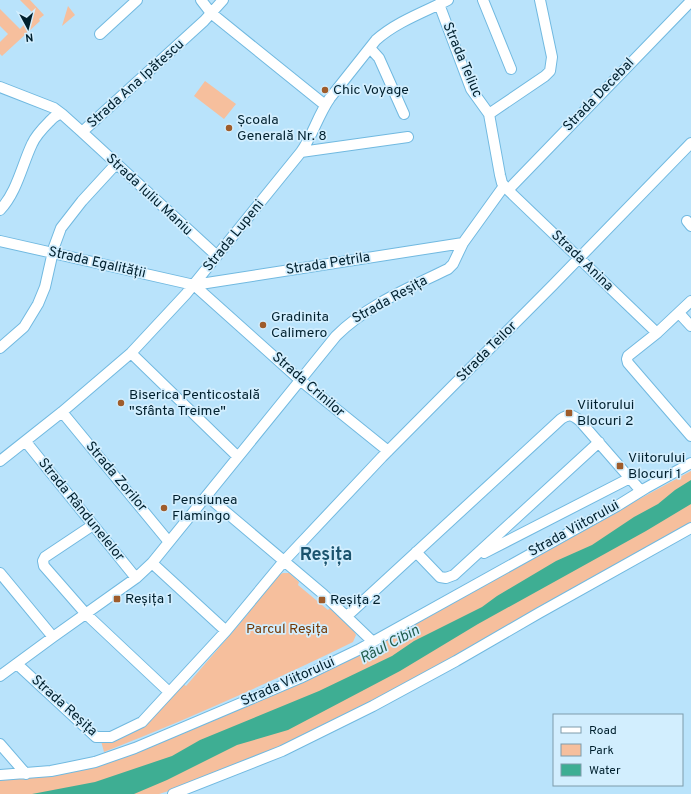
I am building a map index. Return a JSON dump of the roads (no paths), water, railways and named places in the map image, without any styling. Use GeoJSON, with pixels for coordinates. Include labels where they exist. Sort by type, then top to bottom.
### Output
{"type":"FeatureCollection","features":[{"type":"Feature","properties":{"kind":"street"},"geometry":{"type":"LineString","coordinates":[[100,34],[137,0]]}},
{"type":"Feature","properties":{"kind":"street"},"geometry":{"type":"LineString","coordinates":[[201,0],[211,13],[325,104]]}},
{"type":"Feature","properties":{"kind":"street","name":"Strada Ana Ipătescu"},"geometry":{"type":"LineString","coordinates":[[0,87],[54,108],[82,132],[186,38],[223,0]]}},
{"type":"Feature","properties":{"kind":"street"},"geometry":{"type":"LineString","coordinates":[[483,0],[511,69]]}},
{"type":"Feature","properties":{"kind":"street"},"geometry":{"type":"LineString","coordinates":[[506,188],[500,175],[489,114],[546,76],[550,71],[552,57],[540,0]]}},
{"type":"Feature","properties":{"kind":"street","name":"Strada Decebal"},"geometry":{"type":"LineString","coordinates":[[506,188],[691,1]]}},
{"type":"Feature","properties":{"kind":"street","name":"Strada Teliuc"},"geometry":{"type":"LineString","coordinates":[[444,2],[471,89],[489,114]]}},
{"type":"Feature","properties":{"kind":"street","name":"Strada Lupeni"},"geometry":{"type":"LineString","coordinates":[[0,461],[26,442],[131,353],[194,285],[301,152],[310,138],[325,104],[382,34],[444,2]]}},
{"type":"Feature","properties":{"kind":"street"},"geometry":{"type":"LineString","coordinates":[[370,48],[379,58],[404,114]]}},
{"type":"Feature","properties":{"kind":"street"},"geometry":{"type":"LineString","coordinates":[[0,210],[8,200],[38,134],[54,117],[58,114],[62,114]]}},
{"type":"Feature","properties":{"kind":"street","name":"Strada Iuliu Maniu"},"geometry":{"type":"LineString","coordinates":[[82,132],[217,256]]}},
{"type":"Feature","properties":{"kind":"street"},"geometry":{"type":"LineString","coordinates":[[301,152],[408,136]]}},
{"type":"Feature","properties":{"kind":"street","name":"Strada Teilor"},"geometry":{"type":"LineString","coordinates":[[284,561],[388,451],[691,143]]}},
{"type":"Feature","properties":{"kind":"street"},"geometry":{"type":"LineString","coordinates":[[0,348],[24,326],[38,304],[45,286],[58,236],[64,223],[116,164]]}},
{"type":"Feature","properties":{"kind":"street","name":"Strada Reșița"},"geometry":{"type":"LineString","coordinates":[[0,676],[136,578],[152,563],[336,336],[355,318],[390,298],[448,269],[456,260],[463,243],[506,188]]}},
{"type":"Feature","properties":{"kind":"street","name":"Strada Anina"},"geometry":{"type":"LineString","coordinates":[[506,188],[656,333]]}},
{"type":"Feature","properties":{"kind":"street","name":"Strada Egalității"},"geometry":{"type":"LineString","coordinates":[[0,241],[194,285]]}},
{"type":"Feature","properties":{"kind":"street","name":"Strada Petrila"},"geometry":{"type":"LineString","coordinates":[[194,285],[463,243]]}},
{"type":"Feature","properties":{"kind":"street","name":"Strada Crinilor"},"geometry":{"type":"LineString","coordinates":[[194,285],[300,380],[388,451]]}},
{"type":"Feature","properties":{"kind":"street"},"geometry":{"type":"LineString","coordinates":[[691,301],[628,356],[627,359],[628,363],[691,436]]}},
{"type":"Feature","properties":{"kind":"street"},"geometry":{"type":"LineString","coordinates":[[679,313],[691,326]]}},
{"type":"Feature","properties":{"kind":"street"},"geometry":{"type":"LineString","coordinates":[[131,353],[238,457]]}},
{"type":"Feature","properties":{"kind":"street","name":"Strada Zorilor"},"geometry":{"type":"LineString","coordinates":[[62,412],[169,542]]}},
{"type":"Feature","properties":{"kind":"street"},"geometry":{"type":"LineString","coordinates":[[347,616],[564,417],[568,415],[573,416],[599,442],[641,491]]}},
{"type":"Feature","properties":{"kind":"street","name":"Strada Rândunelelor"},"geometry":{"type":"LineString","coordinates":[[26,442],[136,578]]}},
{"type":"Feature","properties":{"kind":"street"},"geometry":{"type":"LineString","coordinates":[[416,552],[436,575],[446,578],[454,575],[599,442]]}},
{"type":"Feature","properties":{"kind":"street","name":"Strada Viitorului"},"geometry":{"type":"LineString","coordinates":[[0,775],[26,774],[77,767],[95,762],[135,748],[300,678],[346,656],[610,510],[691,463]]}},
{"type":"Feature","properties":{"kind":"street"},"geometry":{"type":"LineString","coordinates":[[471,559],[630,478]]}},
{"type":"Feature","properties":{"kind":"street"},"geometry":{"type":"LineString","coordinates":[[206,496],[347,616],[372,641]]}},
{"type":"Feature","properties":{"kind":"street"},"geometry":{"type":"LineString","coordinates":[[93,526],[45,557],[43,562],[44,566],[86,614],[169,692]]}},
{"type":"Feature","properties":{"kind":"street"},"geometry":{"type":"LineString","coordinates":[[173,794],[282,751],[373,706],[456,662],[545,609],[691,528]]}},
{"type":"Feature","properties":{"kind":"street","name":"Strada Reșița"},"geometry":{"type":"LineString","coordinates":[[17,664],[96,737],[111,737],[142,722],[226,631],[284,561]]}},
{"type":"Feature","properties":{"kind":"street"},"geometry":{"type":"LineString","coordinates":[[152,563],[226,631]]}},
{"type":"Feature","properties":{"kind":"street"},"geometry":{"type":"LineString","coordinates":[[0,573],[53,637]]}},
{"type":"Feature","properties":{"kind":"street"},"geometry":{"type":"LineString","coordinates":[[0,744],[26,774]]}},
{"type":"Feature","properties":{"kind":"water"},"geometry":{"type":"Polygon","coordinates":[[[691,480],[691,504],[646,531],[478,624],[400,671],[288,730],[237,745],[167,780],[134,794],[32,794],[95,782],[172,756],[200,740],[319,691],[392,656],[414,641],[482,607],[497,596],[556,561],[592,545],[634,517],[658,504],[675,490],[691,480]]]}},
{"type":"Feature","properties":{"kind":"place","name":"Chic Voyage"},"geometry":{"type":"Point","coordinates":[325,90]}},
{"type":"Feature","properties":{"kind":"place","name":"Școala Generală Nr. 8"},"geometry":{"type":"Point","coordinates":[229,128]}},
{"type":"Feature","properties":{"kind":"place","name":"Gradinita Calimero"},"geometry":{"type":"Point","coordinates":[263,325]}},
{"type":"Feature","properties":{"kind":"place","name":"Biserica Penticostală \"Sfânta Treime\""},"geometry":{"type":"Point","coordinates":[121,403]}},
{"type":"Feature","properties":{"kind":"place","name":"Viitorului Blocuri 2"},"geometry":{"type":"Point","coordinates":[569,413]}},
{"type":"Feature","properties":{"kind":"place","name":"Viitorului Blocuri 1"},"geometry":{"type":"Point","coordinates":[620,466]}},
{"type":"Feature","properties":{"kind":"place","name":"Pensiunea Flamingo"},"geometry":{"type":"Point","coordinates":[164,508]}},
{"type":"Feature","properties":{"kind":"place","name":"Reșița 1"},"geometry":{"type":"Point","coordinates":[117,599]}},
{"type":"Feature","properties":{"kind":"place","name":"Reșița 2"},"geometry":{"type":"Point","coordinates":[322,600]}},
{"type":"Feature","properties":{"kind":"district","name":"Reșița"},"geometry":{"type":"Point","coordinates":[326,555]}},
{"type":"Feature","properties":{"kind":"park label","name":"Parcul Reșița"},"geometry":{"type":"Point","coordinates":[287,629]}},
{"type":"Feature","properties":{"kind":"water label","name":"Râul Cibin"},"geometry":{"type":"Point","coordinates":[390,645]}}]}
